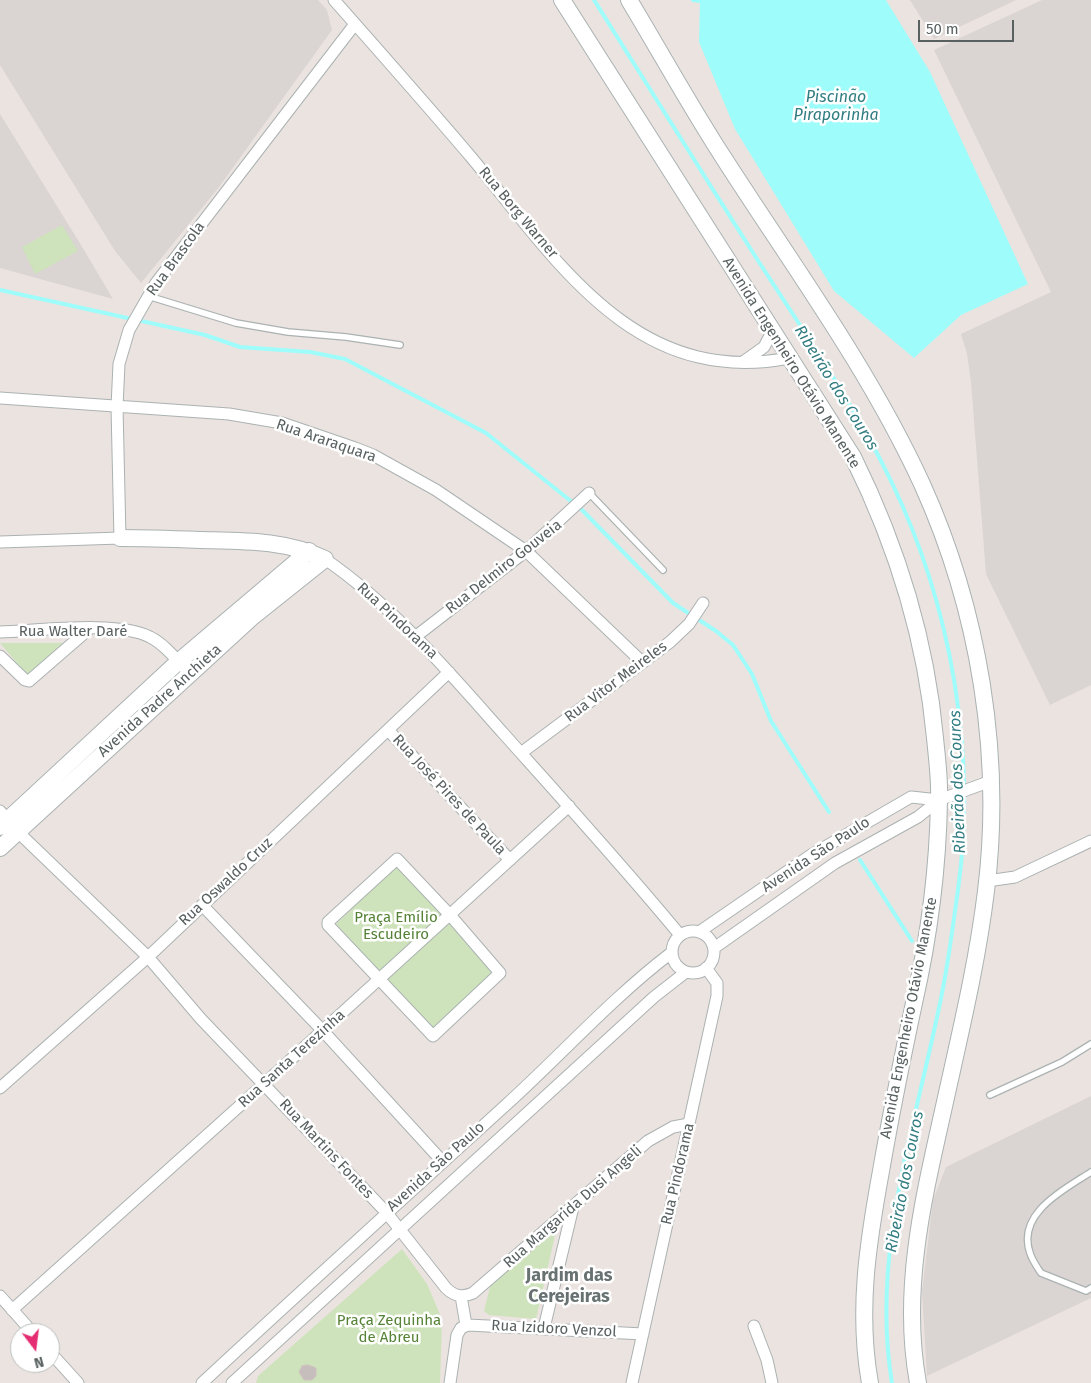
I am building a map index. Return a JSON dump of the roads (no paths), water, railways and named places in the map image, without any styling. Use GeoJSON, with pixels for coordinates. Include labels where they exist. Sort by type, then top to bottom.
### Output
{"type":"FeatureCollection","features":[{"type":"Feature","properties":{"kind":"main road","name":"Avenida Engenheiro Otávio Manente"},"geometry":{"type":"LineString","coordinates":[[562,0],[853,457],[884,523],[894,552],[909,599],[928,681],[944,798],[925,951],[896,1087],[865,1264],[864,1335],[870,1383]]}},
{"type":"Feature","properties":{"kind":"main road"},"geometry":{"type":"LineString","coordinates":[[629,0],[722,156],[865,376],[922,486],[950,556],[976,656],[988,729],[991,781],[987,881],[973,972],[928,1177],[919,1232],[912,1296],[913,1346],[918,1383]]}},
{"type":"Feature","properties":{"kind":"main road","name":"Rua Pindorama"},"geometry":{"type":"LineString","coordinates":[[120,538],[246,541],[280,544],[309,551],[325,559]]}},
{"type":"Feature","properties":{"kind":"main road","name":"Avenida Padre Anchieta"},"geometry":{"type":"LineString","coordinates":[[0,848],[6,823],[178,662],[309,551]]}},
{"type":"Feature","properties":{"kind":"main road","name":"Avenida Padre Anchieta"},"geometry":{"type":"LineString","coordinates":[[6,823],[190,674],[251,618],[325,559]]}},
{"type":"Feature","properties":{"kind":"street","name":"Rua Borg Warner"},"geometry":{"type":"LineString","coordinates":[[334,0],[451,133],[578,284],[602,307],[630,327],[670,348],[696,357],[743,362],[789,358]]}},
{"type":"Feature","properties":{"kind":"street","name":"Rua Brascola"},"geometry":{"type":"LineString","coordinates":[[120,538],[117,407],[119,364],[129,330],[147,296],[355,24]]}},
{"type":"Feature","properties":{"kind":"street"},"geometry":{"type":"LineString","coordinates":[[743,362],[764,347],[772,332]]}},
{"type":"Feature","properties":{"kind":"street","name":"Rua Araraquara"},"geometry":{"type":"LineString","coordinates":[[0,398],[229,414],[282,423],[373,455],[436,490],[526,551],[642,662]]}},
{"type":"Feature","properties":{"kind":"street","name":"Rua Delmiro Gouveia"},"geometry":{"type":"LineString","coordinates":[[415,637],[526,551],[566,517],[587,496]]}},
{"type":"Feature","properties":{"kind":"street","name":"Rua Pindorama"},"geometry":{"type":"LineString","coordinates":[[0,542],[120,538]]}},
{"type":"Feature","properties":{"kind":"street","name":"Rua Pindorama"},"geometry":{"type":"LineString","coordinates":[[325,559],[357,583],[415,637],[449,672],[569,806],[680,935]]}},
{"type":"Feature","properties":{"kind":"street","name":"Rua Vitor Meireles"},"geometry":{"type":"LineString","coordinates":[[521,753],[642,662],[689,624],[701,607]]}},
{"type":"Feature","properties":{"kind":"street"},"geometry":{"type":"LineString","coordinates":[[0,656],[29,681],[88,629]]}},
{"type":"Feature","properties":{"kind":"street","name":"Rua Walter Daré"},"geometry":{"type":"LineString","coordinates":[[0,632],[88,629],[126,630],[143,634],[158,642],[190,674]]}},
{"type":"Feature","properties":{"kind":"street","name":"Rua Oswaldo Cruz"},"geometry":{"type":"LineString","coordinates":[[0,1088],[148,957],[449,672]]}},
{"type":"Feature","properties":{"kind":"street","name":"Rua José Pires de Paula"},"geometry":{"type":"LineString","coordinates":[[388,730],[510,860]]}},
{"type":"Feature","properties":{"kind":"street","name":"Avenida São Paulo"},"geometry":{"type":"LineString","coordinates":[[714,948],[836,863],[918,817],[944,798],[991,781]]}},
{"type":"Feature","properties":{"kind":"street","name":"Avenida São Paulo"},"geometry":{"type":"LineString","coordinates":[[699,932],[811,855],[911,797],[944,798]]}},
{"type":"Feature","properties":{"kind":"street","name":"Rua Santa Terezinha"},"geometry":{"type":"LineString","coordinates":[[12,1310],[323,1031],[569,806]]}},
{"type":"Feature","properties":{"kind":"street","name":"Rua Martins Fontes"},"geometry":{"type":"LineString","coordinates":[[6,823],[148,957],[201,1019],[386,1212],[446,1288],[453,1294],[461,1296]]}},
{"type":"Feature","properties":{"kind":"street"},"geometry":{"type":"LineString","coordinates":[[987,881],[1014,877],[1091,841]]}},
{"type":"Feature","properties":{"kind":"street"},"geometry":{"type":"LineString","coordinates":[[395,860],[398,860],[450,915],[500,973],[435,1035],[431,1036],[378,980],[327,923],[395,860]]}},
{"type":"Feature","properties":{"kind":"street"},"geometry":{"type":"LineString","coordinates":[[202,905],[323,1031],[442,1161]]}},
{"type":"Feature","properties":{"kind":"street"},"geometry":{"type":"LineString","coordinates":[[689,931],[699,932],[711,941],[714,948],[714,956],[706,968],[693,973],[686,972],[674,962],[672,953],[674,943],[680,935],[689,931]]}},
{"type":"Feature","properties":{"kind":"street","name":"Avenida São Paulo"},"geometry":{"type":"LineString","coordinates":[[202,1383],[386,1212],[529,1083],[636,981],[672,953]]}},
{"type":"Feature","properties":{"kind":"street","name":"Rua Pindorama"},"geometry":{"type":"LineString","coordinates":[[632,1383],[718,989],[714,978],[706,968]]}},
{"type":"Feature","properties":{"kind":"street","name":"Avenida São Paulo"},"geometry":{"type":"LineString","coordinates":[[236,1382],[400,1228],[654,997],[686,972]]}},
{"type":"Feature","properties":{"kind":"street"},"geometry":{"type":"LineString","coordinates":[[529,1083],[544,1098]]}},
{"type":"Feature","properties":{"kind":"street","name":"Rua Margarida Dusi Angeli"},"geometry":{"type":"LineString","coordinates":[[461,1296],[473,1293],[648,1141],[673,1127],[689,1124]]}},
{"type":"Feature","properties":{"kind":"street"},"geometry":{"type":"LineString","coordinates":[[544,1328],[573,1207]]}},
{"type":"Feature","properties":{"kind":"street"},"geometry":{"type":"LineString","coordinates":[[556,1222],[562,1230],[564,1240]]}},
{"type":"Feature","properties":{"kind":"street"},"geometry":{"type":"LineString","coordinates":[[315,1278],[330,1292]]}},
{"type":"Feature","properties":{"kind":"street"},"geometry":{"type":"LineString","coordinates":[[0,1296],[24,1323]]}},
{"type":"Feature","properties":{"kind":"street"},"geometry":{"type":"LineString","coordinates":[[450,1383],[457,1335],[466,1326],[461,1296]]}},
{"type":"Feature","properties":{"kind":"street","name":"Rua Izidoro Venzol"},"geometry":{"type":"LineString","coordinates":[[466,1326],[476,1324],[643,1334]]}},
{"type":"Feature","properties":{"kind":"street"},"geometry":{"type":"LineString","coordinates":[[754,1326],[767,1360],[772,1383]]}},
{"type":"Feature","properties":{"kind":"street"},"geometry":{"type":"LineString","coordinates":[[60,1363],[78,1383]]}},
{"type":"Feature","properties":{"kind":"lane"},"geometry":{"type":"LineString","coordinates":[[147,296],[236,323],[288,332],[346,337],[400,345]]}},
{"type":"Feature","properties":{"kind":"lane"},"geometry":{"type":"LineString","coordinates":[[587,496],[663,570]]}},
{"type":"Feature","properties":{"kind":"lane"},"geometry":{"type":"LineString","coordinates":[[990,1094],[1062,1062],[1091,1044]]}},
{"type":"Feature","properties":{"kind":"lane"},"geometry":{"type":"LineString","coordinates":[[1091,1172],[1049,1200],[1029,1224],[1029,1251],[1041,1274],[1086,1291],[1091,1288]]}},
{"type":"Feature","properties":{"kind":"water","name":"Piscinão Piraporinha"},"geometry":{"type":"Polygon","coordinates":[[[700,0],[886,0],[930,72],[1028,284],[961,315],[914,358],[834,291],[735,129],[699,42],[700,0]]]}},
{"type":"Feature","properties":{"kind":"waterway","name":"Ribeirão dos Couros"},"geometry":{"type":"LineString","coordinates":[[594,0],[736,227],[828,369],[861,425],[892,483],[913,530],[930,579],[944,630],[954,681],[961,733],[964,786],[963,838],[949,954],[932,1041],[899,1187],[892,1236],[887,1285],[887,1334],[892,1383]]}},
{"type":"Feature","properties":{"kind":"waterway"},"geometry":{"type":"LineString","coordinates":[[693,0],[700,1]]}},
{"type":"Feature","properties":{"kind":"waterway"},"geometry":{"type":"LineString","coordinates":[[0,290],[205,335],[240,347],[310,352],[345,359],[486,433],[582,510],[673,603],[716,631],[733,645],[752,674],[771,721],[829,812]]}},
{"type":"Feature","properties":{"kind":"waterway"},"geometry":{"type":"LineString","coordinates":[[860,860],[912,941]]}},
{"type":"Feature","properties":{"kind":"district","name":"Jardim das Cerejeiras"},"geometry":{"type":"Point","coordinates":[569,1286]}},
{"type":"Feature","properties":{"kind":"park label","name":"Praça Emílio Escudeiro"},"geometry":{"type":"Point","coordinates":[396,926]}},
{"type":"Feature","properties":{"kind":"park label","name":"Praça Zequinha de Abreu"},"geometry":{"type":"Point","coordinates":[389,1330]}}]}
